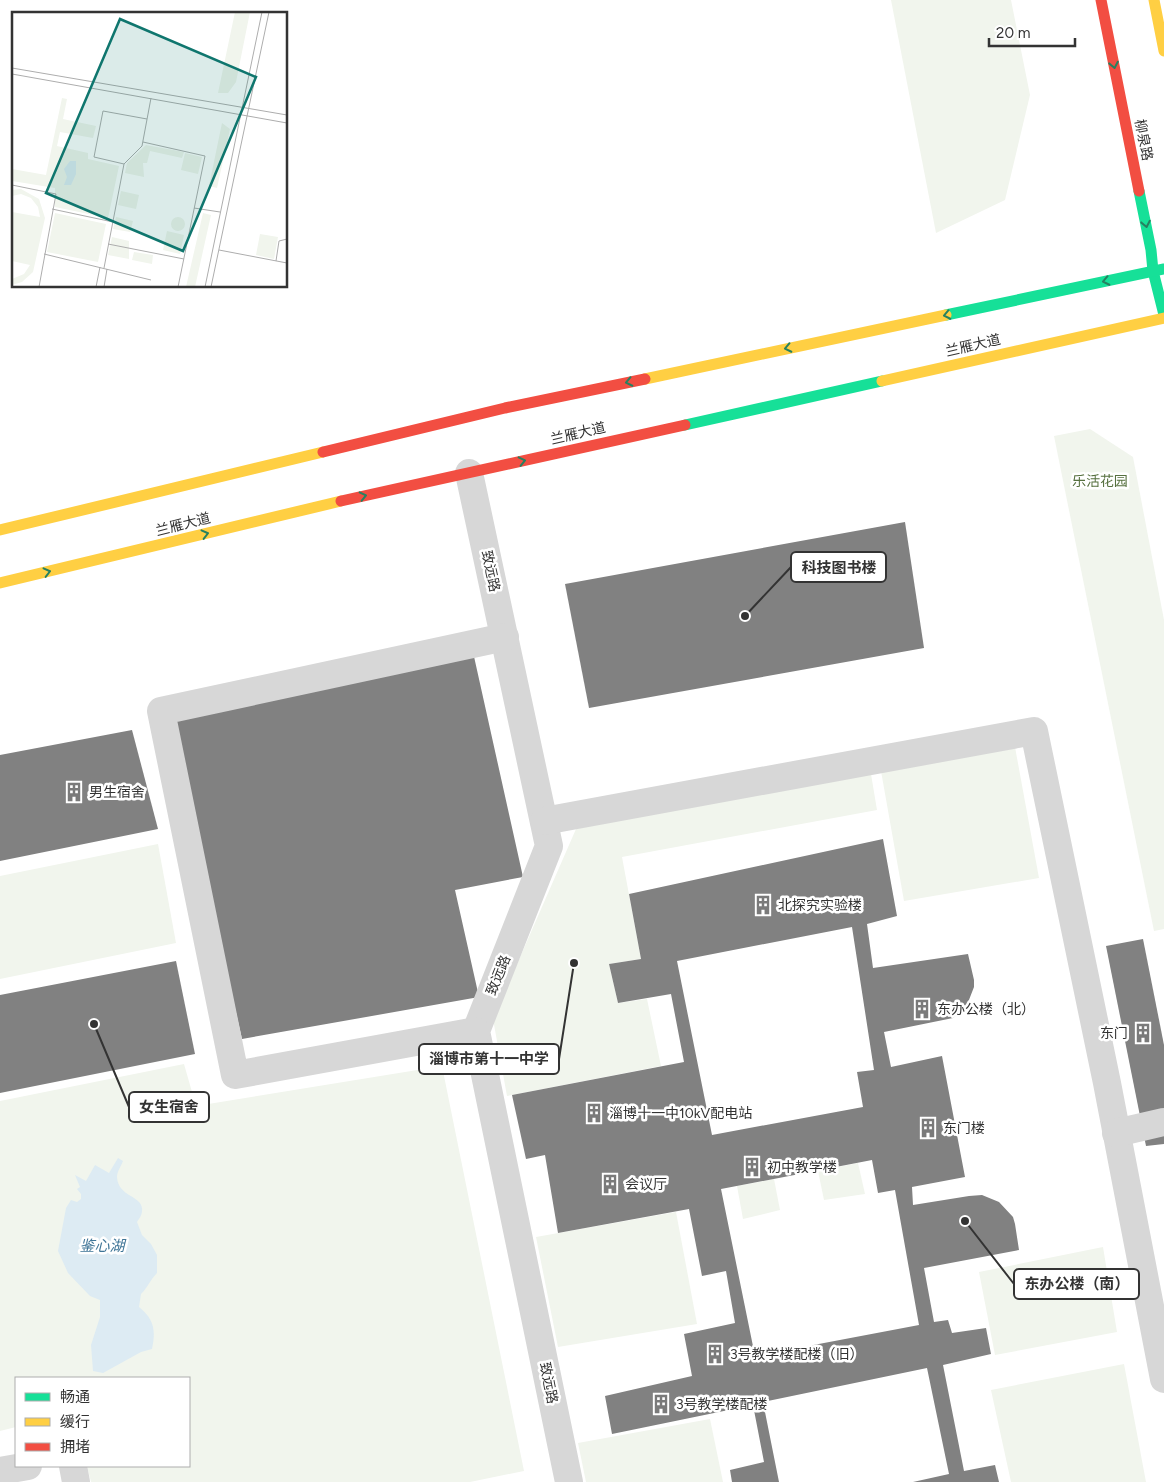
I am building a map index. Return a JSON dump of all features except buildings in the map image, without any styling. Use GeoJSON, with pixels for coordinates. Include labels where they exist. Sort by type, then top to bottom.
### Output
{"type":"FeatureCollection","features":[{"type":"Feature","properties":{"kind":"main road","name":"柳泉路"},"geometry":{"type":"LineString","coordinates":[[1101,0],[1151,250],[1159,270],[1164,316]]}},
{"type":"Feature","properties":{"kind":"main road"},"geometry":{"type":"LineString","coordinates":[[1154,0],[1164,51]]}},
{"type":"Feature","properties":{"kind":"main road"},"geometry":{"type":"LineString","coordinates":[[0,530],[505,408],[1159,270]]}},
{"type":"Feature","properties":{"kind":"main road","name":"兰雁大道"},"geometry":{"type":"LineString","coordinates":[[0,583],[341,501],[1164,316]]}},
{"type":"Feature","properties":{"kind":"street","name":"致远路"},"geometry":{"type":"LineString","coordinates":[[469,472],[549,846],[476,1031],[569,1482]]}},
{"type":"Feature","properties":{"kind":"street"},"geometry":{"type":"LineString","coordinates":[[476,1031],[235,1075],[161,711],[505,637]]}},
{"type":"Feature","properties":{"kind":"street"},"geometry":{"type":"LineString","coordinates":[[544,820],[1034,731],[1164,1379]]}},
{"type":"Feature","properties":{"kind":"street"},"geometry":{"type":"LineString","coordinates":[[1116,1133],[1164,1122]]}},
{"type":"Feature","properties":{"kind":"street"},"geometry":{"type":"LineString","coordinates":[[0,1471],[22,1467]]}},
{"type":"Feature","properties":{"kind":"street"},"geometry":{"type":"LineString","coordinates":[[73,1467],[76,1482]]}},
{"type":"Feature","properties":{"kind":"green space"},"geometry":{"type":"Polygon","coordinates":[[[891,0],[1011,0],[1030,95],[1005,200],[936,233],[891,0]]]}},
{"type":"Feature","properties":{"kind":"green space","name":"乐活花园"},"geometry":{"type":"Polygon","coordinates":[[[1090,429],[1133,457],[1164,620],[1164,929],[1154,931],[1054,436],[1090,429]]]}},
{"type":"Feature","properties":{"kind":"green space"},"geometry":{"type":"Polygon","coordinates":[[[1015,747],[1039,878],[904,901],[881,771],[1015,747]]]}},
{"type":"Feature","properties":{"kind":"green space"},"geometry":{"type":"Polygon","coordinates":[[[870,768],[877,810],[622,857],[641,959],[609,964],[618,1003],[647,999],[661,1066],[507,1096],[493,1019],[576,829],[870,768]]]}},
{"type":"Feature","properties":{"kind":"green space"},"geometry":{"type":"Polygon","coordinates":[[[158,844],[176,943],[0,979],[0,876],[158,844]]]}},
{"type":"Feature","properties":{"kind":"green space"},"geometry":{"type":"Polygon","coordinates":[[[184,1064],[196,1106],[442,1066],[524,1471],[470,1482],[91,1482],[87,1467],[190,1467],[190,1377],[15,1377],[15,1427],[0,1431],[0,1101],[184,1064]]]}},
{"type":"Feature","properties":{"kind":"green space"},"geometry":{"type":"Polygon","coordinates":[[[858,1163],[865,1194],[824,1200],[818,1171],[858,1163]]]}},
{"type":"Feature","properties":{"kind":"green space"},"geometry":{"type":"Polygon","coordinates":[[[774,1179],[780,1210],[743,1219],[737,1186],[774,1179]]]}},
{"type":"Feature","properties":{"kind":"green space"},"geometry":{"type":"Polygon","coordinates":[[[676,1212],[697,1324],[558,1347],[536,1237],[676,1212]]]}},
{"type":"Feature","properties":{"kind":"green space"},"geometry":{"type":"Polygon","coordinates":[[[1103,1247],[1117,1332],[995,1355],[979,1272],[1103,1247]]]}},
{"type":"Feature","properties":{"kind":"green space"},"geometry":{"type":"Polygon","coordinates":[[[1124,1364],[1146,1482],[1011,1482],[991,1390],[1124,1364]]]}},
{"type":"Feature","properties":{"kind":"green space"},"geometry":{"type":"Polygon","coordinates":[[[710,1419],[723,1482],[586,1482],[578,1443],[710,1419]]]}},
{"type":"Feature","properties":{"kind":"water","name":"鉴心湖"},"geometry":{"type":"Polygon","coordinates":[[[118,1158],[123,1161],[117,1175],[118,1184],[142,1206],[142,1214],[137,1222],[142,1235],[151,1244],[157,1255],[157,1273],[141,1294],[139,1307],[151,1321],[154,1336],[152,1349],[141,1352],[103,1373],[93,1371],[91,1345],[100,1317],[100,1300],[90,1296],[68,1273],[58,1251],[66,1208],[71,1200],[77,1202],[81,1199],[81,1194],[77,1189],[80,1187],[75,1175],[86,1181],[95,1165],[109,1173],[118,1158]]]}},
{"type":"Feature","properties":{"kind":"traffic: fast"},"geometry":{"type":"LineString","coordinates":[[1139,191],[1151,250],[1153,271],[1164,315]]}},
{"type":"Feature","properties":{"kind":"traffic: fast"},"geometry":{"type":"LineString","coordinates":[[946,315],[1164,269]]}},
{"type":"Feature","properties":{"kind":"traffic: fast"},"geometry":{"type":"LineString","coordinates":[[685,425],[882,381]]}},
{"type":"Feature","properties":{"kind":"traffic: slow"},"geometry":{"type":"LineString","coordinates":[[1154,0],[1164,51]]}},
{"type":"Feature","properties":{"kind":"traffic: slow"},"geometry":{"type":"LineString","coordinates":[[645,379],[946,315]]}},
{"type":"Feature","properties":{"kind":"traffic: slow"},"geometry":{"type":"LineString","coordinates":[[882,381],[1164,318]]}},
{"type":"Feature","properties":{"kind":"traffic: slow"},"geometry":{"type":"LineString","coordinates":[[0,530],[323,452]]}},
{"type":"Feature","properties":{"kind":"traffic: slow"},"geometry":{"type":"LineString","coordinates":[[0,583],[341,501]]}},
{"type":"Feature","properties":{"kind":"traffic: jam"},"geometry":{"type":"LineString","coordinates":[[1101,0],[1139,191]]}},
{"type":"Feature","properties":{"kind":"traffic: jam"},"geometry":{"type":"LineString","coordinates":[[323,452],[505,408],[645,379]]}},
{"type":"Feature","properties":{"kind":"traffic: jam"},"geometry":{"type":"LineString","coordinates":[[341,501],[685,425]]}},
{"type":"Feature","properties":{"kind":"place","name":"科技图书楼"},"geometry":{"type":"Point","coordinates":[745,616]}},
{"type":"Feature","properties":{"kind":"place","name":"男生宿舍"},"geometry":{"type":"Point","coordinates":[74,792]}},
{"type":"Feature","properties":{"kind":"place","name":"北探究实验楼"},"geometry":{"type":"Point","coordinates":[763,905]}},
{"type":"Feature","properties":{"kind":"place","name":"淄博市第十一中学"},"geometry":{"type":"Point","coordinates":[574,963]}},
{"type":"Feature","properties":{"kind":"place","name":"东办公楼（北）"},"geometry":{"type":"Point","coordinates":[922,1009]}},
{"type":"Feature","properties":{"kind":"place","name":"女生宿舍"},"geometry":{"type":"Point","coordinates":[94,1024]}},
{"type":"Feature","properties":{"kind":"place","name":"东门"},"geometry":{"type":"Point","coordinates":[1143,1033]}},
{"type":"Feature","properties":{"kind":"place","name":"淄博十一中10kV配电站"},"geometry":{"type":"Point","coordinates":[594,1113]}},
{"type":"Feature","properties":{"kind":"place","name":"东门楼"},"geometry":{"type":"Point","coordinates":[928,1128]}},
{"type":"Feature","properties":{"kind":"place","name":"初中教学楼"},"geometry":{"type":"Point","coordinates":[752,1167]}},
{"type":"Feature","properties":{"kind":"place","name":"会议厅"},"geometry":{"type":"Point","coordinates":[610,1184]}},
{"type":"Feature","properties":{"kind":"place","name":"东办公楼（南）"},"geometry":{"type":"Point","coordinates":[965,1221]}},
{"type":"Feature","properties":{"kind":"place","name":"3号教学楼配楼（旧）"},"geometry":{"type":"Point","coordinates":[715,1354]}},
{"type":"Feature","properties":{"kind":"place","name":"3号教学楼配楼"},"geometry":{"type":"Point","coordinates":[661,1404]}}]}
